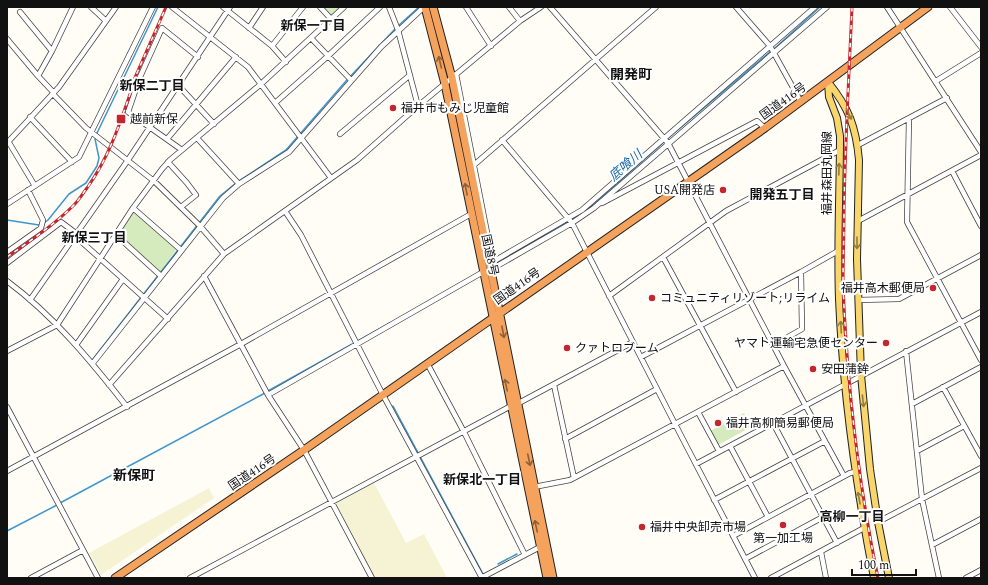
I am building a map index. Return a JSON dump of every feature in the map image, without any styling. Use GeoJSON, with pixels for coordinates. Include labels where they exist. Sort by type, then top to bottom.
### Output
{"type":"FeatureCollection","features":[{"type":"Feature","properties":{"kind":"highway","name":"国道8号"},"geometry":{"type":"LineString","coordinates":[[433,7],[454,76],[491,265],[514,405],[546,578]]}},
{"type":"Feature","properties":{"kind":"highway","name":"国道416号"},"geometry":{"type":"LineString","coordinates":[[115,578],[304,450],[499,312],[765,128],[928,7]]}},
{"type":"Feature","properties":{"kind":"highway","name":"国道8号"},"geometry":{"type":"LineString","coordinates":[[424,8],[445,84],[492,317],[534,487],[553,578]]}},
{"type":"Feature","properties":{"kind":"main road"},"geometry":{"type":"LineString","coordinates":[[828,82],[848,112],[856,134],[858,145],[858,300],[861,375],[870,469],[878,522],[889,578]]}},
{"type":"Feature","properties":{"kind":"main road","name":"福井森田丸岡線"},"geometry":{"type":"LineString","coordinates":[[828,82],[829,97],[839,126],[838,250],[841,338],[855,472],[874,578]]}},
{"type":"Feature","properties":{"kind":"street"},"geometry":{"type":"LineString","coordinates":[[38,76],[73,7]]}},
{"type":"Feature","properties":{"kind":"street"},"geometry":{"type":"LineString","coordinates":[[91,7],[106,21]]}},
{"type":"Feature","properties":{"kind":"street"},"geometry":{"type":"LineString","coordinates":[[35,186],[8,142],[54,93],[116,7]]}},
{"type":"Feature","properties":{"kind":"street"},"geometry":{"type":"LineString","coordinates":[[7,204],[79,157],[153,7]]}},
{"type":"Feature","properties":{"kind":"street"},"geometry":{"type":"LineString","coordinates":[[172,7],[179,9],[248,67],[332,178]]}},
{"type":"Feature","properties":{"kind":"street"},"geometry":{"type":"LineString","coordinates":[[223,7],[229,9],[249,28],[272,46],[286,62]]}},
{"type":"Feature","properties":{"kind":"street"},"geometry":{"type":"LineString","coordinates":[[249,28],[263,7]]}},
{"type":"Feature","properties":{"kind":"street"},"geometry":{"type":"LineString","coordinates":[[272,46],[303,7]]}},
{"type":"Feature","properties":{"kind":"street"},"geometry":{"type":"LineString","coordinates":[[320,7],[331,19]]}},
{"type":"Feature","properties":{"kind":"street"},"geometry":{"type":"LineString","coordinates":[[7,351],[57,325],[134,208],[168,162],[286,62],[344,7]]}},
{"type":"Feature","properties":{"kind":"street"},"geometry":{"type":"LineString","coordinates":[[275,103],[380,7]]}},
{"type":"Feature","properties":{"kind":"street"},"geometry":{"type":"LineString","coordinates":[[389,7],[398,30],[418,106]]}},
{"type":"Feature","properties":{"kind":"street"},"geometry":{"type":"LineString","coordinates":[[466,7],[491,46]]}},
{"type":"Feature","properties":{"kind":"street"},"geometry":{"type":"LineString","coordinates":[[509,7],[520,21]]}},
{"type":"Feature","properties":{"kind":"street"},"geometry":{"type":"LineString","coordinates":[[109,385],[224,254],[357,160],[418,106],[520,21],[541,7]]}},
{"type":"Feature","properties":{"kind":"street"},"geometry":{"type":"LineString","coordinates":[[550,7],[668,143],[784,366],[844,476]]}},
{"type":"Feature","properties":{"kind":"street"},"geometry":{"type":"LineString","coordinates":[[474,165],[656,7]]}},
{"type":"Feature","properties":{"kind":"street"},"geometry":{"type":"LineString","coordinates":[[736,7],[775,52],[801,102]]}},
{"type":"Feature","properties":{"kind":"street"},"geometry":{"type":"LineString","coordinates":[[491,265],[582,210],[815,7]]}},
{"type":"Feature","properties":{"kind":"street"},"geometry":{"type":"LineString","coordinates":[[594,208],[827,7]]}},
{"type":"Feature","properties":{"kind":"street"},"geometry":{"type":"LineString","coordinates":[[887,7],[981,152]]}},
{"type":"Feature","properties":{"kind":"street"},"geometry":{"type":"LineString","coordinates":[[950,7],[981,47]]}},
{"type":"Feature","properties":{"kind":"street"},"geometry":{"type":"LineString","coordinates":[[93,363],[223,198],[239,184],[290,152],[381,47],[424,8]]}},
{"type":"Feature","properties":{"kind":"street"},"geometry":{"type":"LineString","coordinates":[[30,300],[128,160],[229,9]]}},
{"type":"Feature","properties":{"kind":"street"},"geometry":{"type":"LineString","coordinates":[[20,12],[52,51]]}},
{"type":"Feature","properties":{"kind":"street"},"geometry":{"type":"LineString","coordinates":[[182,150],[128,112],[140,77],[162,28],[198,57]]}},
{"type":"Feature","properties":{"kind":"street"},"geometry":{"type":"LineString","coordinates":[[311,38],[351,80]]}},
{"type":"Feature","properties":{"kind":"street"},"geometry":{"type":"LineString","coordinates":[[7,39],[38,76],[86,128],[154,181],[200,226],[224,254]]}},
{"type":"Feature","properties":{"kind":"street"},"geometry":{"type":"LineString","coordinates":[[936,81],[981,53]]}},
{"type":"Feature","properties":{"kind":"street"},"geometry":{"type":"LineString","coordinates":[[167,139],[236,57]]}},
{"type":"Feature","properties":{"kind":"street"},"geometry":{"type":"LineString","coordinates":[[340,134],[410,74]]}},
{"type":"Feature","properties":{"kind":"street"},"geometry":{"type":"LineString","coordinates":[[454,76],[474,165],[491,265]]}},
{"type":"Feature","properties":{"kind":"street"},"geometry":{"type":"LineString","coordinates":[[178,85],[214,124]]}},
{"type":"Feature","properties":{"kind":"street"},"geometry":{"type":"LineString","coordinates":[[858,145],[947,98]]}},
{"type":"Feature","properties":{"kind":"street"},"geometry":{"type":"LineString","coordinates":[[30,117],[72,162]]}},
{"type":"Feature","properties":{"kind":"street"},"geometry":{"type":"LineString","coordinates":[[909,118],[906,195],[907,222],[981,360]]}},
{"type":"Feature","properties":{"kind":"street"},"geometry":{"type":"LineString","coordinates":[[491,265],[572,223],[594,208],[757,121],[765,128]]}},
{"type":"Feature","properties":{"kind":"street"},"geometry":{"type":"LineString","coordinates":[[197,138],[239,184]]}},
{"type":"Feature","properties":{"kind":"street"},"geometry":{"type":"LineString","coordinates":[[502,140],[572,223],[755,578]]}},
{"type":"Feature","properties":{"kind":"street"},"geometry":{"type":"LineString","coordinates":[[609,296],[726,212],[840,150]]}},
{"type":"Feature","properties":{"kind":"street"},"geometry":{"type":"LineString","coordinates":[[858,221],[981,156]]}},
{"type":"Feature","properties":{"kind":"street"},"geometry":{"type":"LineString","coordinates":[[168,162],[188,183],[196,195],[181,207]]}},
{"type":"Feature","properties":{"kind":"street"},"geometry":{"type":"LineString","coordinates":[[952,171],[981,226]]}},
{"type":"Feature","properties":{"kind":"street"},"geometry":{"type":"LineString","coordinates":[[7,252],[41,228],[44,220],[28,190]]}},
{"type":"Feature","properties":{"kind":"street"},"geometry":{"type":"LineString","coordinates":[[134,208],[181,250]]}},
{"type":"Feature","properties":{"kind":"street"},"geometry":{"type":"LineString","coordinates":[[285,211],[301,235],[383,395],[481,578],[489,576],[540,547]]}},
{"type":"Feature","properties":{"kind":"street"},"geometry":{"type":"LineString","coordinates":[[7,471],[241,344],[471,214]]}},
{"type":"Feature","properties":{"kind":"street"},"geometry":{"type":"LineString","coordinates":[[7,262],[61,222],[122,279],[168,319]]}},
{"type":"Feature","properties":{"kind":"street"},"geometry":{"type":"LineString","coordinates":[[116,235],[161,276]]}},
{"type":"Feature","properties":{"kind":"street"},"geometry":{"type":"LineString","coordinates":[[641,357],[801,272],[838,250]]}},
{"type":"Feature","properties":{"kind":"street"},"geometry":{"type":"LineString","coordinates":[[858,300],[899,299],[981,255]]}},
{"type":"Feature","properties":{"kind":"street"},"geometry":{"type":"LineString","coordinates":[[663,257],[736,392]]}},
{"type":"Feature","properties":{"kind":"street"},"geometry":{"type":"LineString","coordinates":[[268,395],[483,272]]}},
{"type":"Feature","properties":{"kind":"street"},"geometry":{"type":"LineString","coordinates":[[774,345],[802,329],[801,272]]}},
{"type":"Feature","properties":{"kind":"street"},"geometry":{"type":"LineString","coordinates":[[204,276],[268,395],[304,450],[372,578]]}},
{"type":"Feature","properties":{"kind":"street"},"geometry":{"type":"LineString","coordinates":[[76,345],[122,279]]}},
{"type":"Feature","properties":{"kind":"street"},"geometry":{"type":"LineString","coordinates":[[7,280],[57,325],[76,345],[93,363],[127,407]]}},
{"type":"Feature","properties":{"kind":"street"},"geometry":{"type":"LineString","coordinates":[[696,464],[981,312]]}},
{"type":"Feature","properties":{"kind":"street"},"geometry":{"type":"LineString","coordinates":[[190,578],[633,342]]}},
{"type":"Feature","properties":{"kind":"street"},"geometry":{"type":"LineString","coordinates":[[906,351],[922,499],[939,578]]}},
{"type":"Feature","properties":{"kind":"street"},"geometry":{"type":"LineString","coordinates":[[427,363],[464,432],[525,555]]}},
{"type":"Feature","properties":{"kind":"street"},"geometry":{"type":"LineString","coordinates":[[534,487],[574,478],[784,366]]}},
{"type":"Feature","properties":{"kind":"street"},"geometry":{"type":"LineString","coordinates":[[912,404],[981,367]]}},
{"type":"Feature","properties":{"kind":"street"},"geometry":{"type":"LineString","coordinates":[[554,385],[574,478]]}},
{"type":"Feature","properties":{"kind":"street"},"geometry":{"type":"LineString","coordinates":[[943,388],[981,456]]}},
{"type":"Feature","properties":{"kind":"street"},"geometry":{"type":"LineString","coordinates":[[565,439],[657,389]]}},
{"type":"Feature","properties":{"kind":"street"},"geometry":{"type":"LineString","coordinates":[[7,407],[98,578]]}},
{"type":"Feature","properties":{"kind":"street"},"geometry":{"type":"LineString","coordinates":[[698,412],[719,451]]}},
{"type":"Feature","properties":{"kind":"street"},"geometry":{"type":"LineString","coordinates":[[773,423],[837,543]]}},
{"type":"Feature","properties":{"kind":"street"},"geometry":{"type":"LineString","coordinates":[[917,451],[964,426]]}},
{"type":"Feature","properties":{"kind":"street"},"geometry":{"type":"LineString","coordinates":[[714,500],[825,441]]}},
{"type":"Feature","properties":{"kind":"street"},"geometry":{"type":"LineString","coordinates":[[730,446],[768,517]]}},
{"type":"Feature","properties":{"kind":"street"},"geometry":{"type":"LineString","coordinates":[[878,522],[981,468]]}},
{"type":"Feature","properties":{"kind":"street"},"geometry":{"type":"LineString","coordinates":[[733,536],[844,476],[855,472]]}},
{"type":"Feature","properties":{"kind":"street"},"geometry":{"type":"LineString","coordinates":[[745,559],[823,517]]}},
{"type":"Feature","properties":{"kind":"street"},"geometry":{"type":"LineString","coordinates":[[932,545],[981,519]]}},
{"type":"Feature","properties":{"kind":"street"},"geometry":{"type":"LineString","coordinates":[[771,578],[864,528]]}},
{"type":"Feature","properties":{"kind":"street"},"geometry":{"type":"LineString","coordinates":[[31,578],[83,550]]}},
{"type":"Feature","properties":{"kind":"street"},"geometry":{"type":"LineString","coordinates":[[820,552],[826,578]]}},
{"type":"Feature","properties":{"kind":"street"},"geometry":{"type":"LineString","coordinates":[[966,578],[981,570]]}},
{"type":"Feature","properties":{"kind":"shaded area"},"geometry":{"type":"Polygon","coordinates":[[[374,483],[406,543],[424,534],[447,578],[375,578],[336,505],[337,503],[374,483]]]}},
{"type":"Feature","properties":{"kind":"shaded area"},"geometry":{"type":"Polygon","coordinates":[[[209,488],[214,498],[101,575],[89,553],[209,488]]]}},
{"type":"Feature","properties":{"kind":"green space"},"geometry":{"type":"Polygon","coordinates":[[[320,7],[344,7],[331,19],[320,7]]]}},
{"type":"Feature","properties":{"kind":"green space"},"geometry":{"type":"Polygon","coordinates":[[[133,209],[178,247],[160,272],[116,235],[133,209]]]}},
{"type":"Feature","properties":{"kind":"green space"},"geometry":{"type":"Polygon","coordinates":[[[744,413],[751,427],[718,445],[710,431],[744,413]]]}},
{"type":"Feature","properties":{"kind":"waterway"},"geometry":{"type":"LineString","coordinates":[[97,133],[158,7]]}},
{"type":"Feature","properties":{"kind":"waterway"},"geometry":{"type":"LineString","coordinates":[[398,26],[419,7]]}},
{"type":"Feature","properties":{"kind":"waterway","name":"底喰川"},"geometry":{"type":"LineString","coordinates":[[774,49],[820,7]]}},
{"type":"Feature","properties":{"kind":"waterway"},"geometry":{"type":"LineString","coordinates":[[239,181],[286,150],[346,81],[395,29]]}},
{"type":"Feature","properties":{"kind":"waterway","name":"底喰川"},"geometry":{"type":"LineString","coordinates":[[667,139],[771,51]]}},
{"type":"Feature","properties":{"kind":"waterway"},"geometry":{"type":"LineString","coordinates":[[44,223],[69,194],[86,183],[97,166],[99,158],[95,139]]}},
{"type":"Feature","properties":{"kind":"waterway","name":"底喰川"},"geometry":{"type":"LineString","coordinates":[[586,211],[664,142]]}},
{"type":"Feature","properties":{"kind":"waterway"},"geometry":{"type":"LineString","coordinates":[[93,359],[220,196],[236,183]]}},
{"type":"Feature","properties":{"kind":"waterway","name":"底喰川"},"geometry":{"type":"LineString","coordinates":[[495,264],[580,215]]}},
{"type":"Feature","properties":{"kind":"waterway"},"geometry":{"type":"LineString","coordinates":[[7,220],[40,225]]}},
{"type":"Feature","properties":{"kind":"waterway"},"geometry":{"type":"LineString","coordinates":[[268,391],[390,323]]}},
{"type":"Feature","properties":{"kind":"waterway"},"geometry":{"type":"LineString","coordinates":[[60,503],[265,393]]}},
{"type":"Feature","properties":{"kind":"waterway"},"geometry":{"type":"LineString","coordinates":[[393,406],[483,574]]}},
{"type":"Feature","properties":{"kind":"waterway"},"geometry":{"type":"LineString","coordinates":[[7,531],[57,505]]}},
{"type":"Feature","properties":{"kind":"waterway"},"geometry":{"type":"LineString","coordinates":[[498,564],[517,554]]}},
{"type":"Feature","properties":{"kind":"railway"},"geometry":{"type":"LineString","coordinates":[[133,82],[166,7]]}},
{"type":"Feature","properties":{"kind":"railway"},"geometry":{"type":"LineString","coordinates":[[852,7],[845,161],[843,285],[847,358],[854,432],[878,578]]}},
{"type":"Feature","properties":{"kind":"railway"},"geometry":{"type":"LineString","coordinates":[[7,257],[58,219],[76,203],[87,188],[96,175],[110,148],[136,77]]}},
{"type":"Feature","properties":{"kind":"place","name":"福井市もみじ児童館"},"geometry":{"type":"Point","coordinates":[393,108]}},
{"type":"Feature","properties":{"kind":"place","name":"越前新保"},"geometry":{"type":"Point","coordinates":[121,119]}},
{"type":"Feature","properties":{"kind":"place","name":"USA開発店"},"geometry":{"type":"Point","coordinates":[723,190]}},
{"type":"Feature","properties":{"kind":"place","name":"福井高木郵便局"},"geometry":{"type":"Point","coordinates":[933,288]}},
{"type":"Feature","properties":{"kind":"place","name":"コミュニティリゾート;リライム"},"geometry":{"type":"Point","coordinates":[652,298]}},
{"type":"Feature","properties":{"kind":"place","name":"ヤマト運輸宅急便センター"},"geometry":{"type":"Point","coordinates":[886,343]}},
{"type":"Feature","properties":{"kind":"place","name":"クァトロブーム"},"geometry":{"type":"Point","coordinates":[567,348]}},
{"type":"Feature","properties":{"kind":"place","name":"安田蒲鉾"},"geometry":{"type":"Point","coordinates":[813,369]}},
{"type":"Feature","properties":{"kind":"place","name":"福井高柳簡易郵便局"},"geometry":{"type":"Point","coordinates":[718,423]}},
{"type":"Feature","properties":{"kind":"place","name":"第一加工場"},"geometry":{"type":"Point","coordinates":[783,525]}},
{"type":"Feature","properties":{"kind":"place","name":"福井中央卸売市場"},"geometry":{"type":"Point","coordinates":[642,527]}},
{"type":"Feature","properties":{"kind":"district","name":"新保一丁目"},"geometry":{"type":"Point","coordinates":[313,25]}},
{"type":"Feature","properties":{"kind":"district","name":"開発町"},"geometry":{"type":"Point","coordinates":[631,74]}},
{"type":"Feature","properties":{"kind":"district","name":"新保二丁目"},"geometry":{"type":"Point","coordinates":[152,85]}},
{"type":"Feature","properties":{"kind":"district","name":"開発五丁目"},"geometry":{"type":"Point","coordinates":[782,194]}},
{"type":"Feature","properties":{"kind":"district","name":"新保三丁目"},"geometry":{"type":"Point","coordinates":[94,237]}},
{"type":"Feature","properties":{"kind":"district","name":"新保町"},"geometry":{"type":"Point","coordinates":[134,475]}},
{"type":"Feature","properties":{"kind":"district","name":"新保北一丁目"},"geometry":{"type":"Point","coordinates":[482,479]}},
{"type":"Feature","properties":{"kind":"district","name":"高柳一丁目"},"geometry":{"type":"Point","coordinates":[852,516]}}]}
